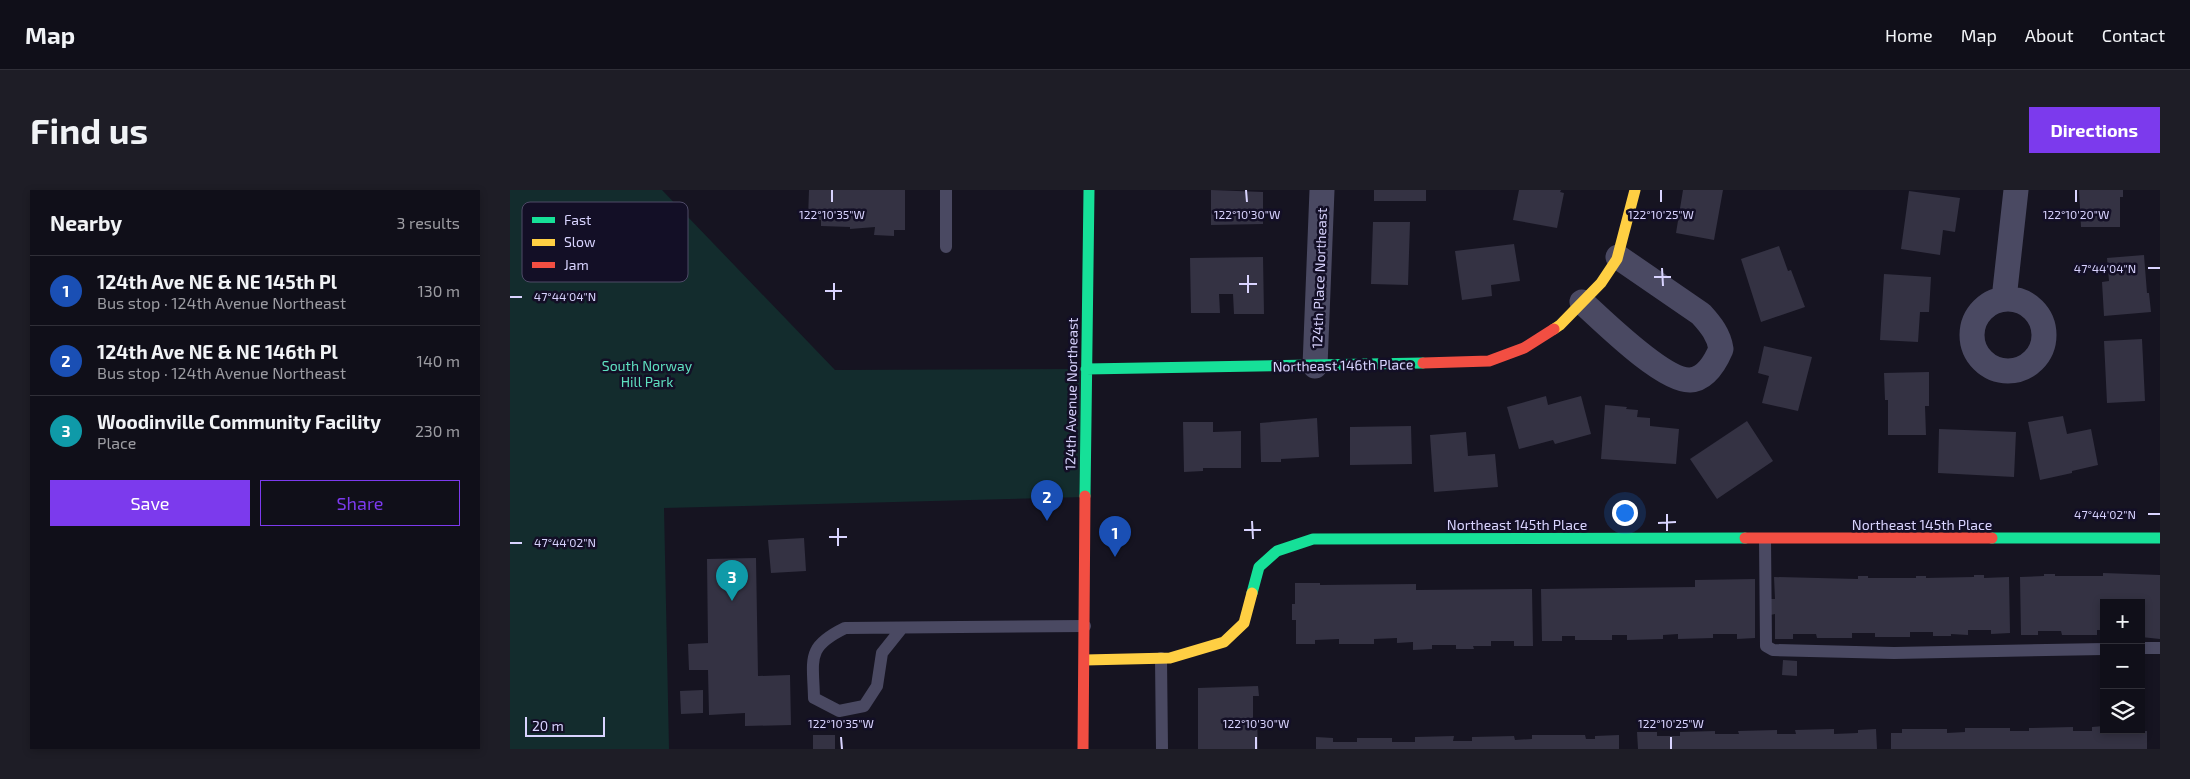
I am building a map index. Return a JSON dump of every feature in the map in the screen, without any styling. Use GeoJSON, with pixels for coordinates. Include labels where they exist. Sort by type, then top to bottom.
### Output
{"type":"FeatureCollection","features":[{"type":"Feature","properties":{"kind":"street","name":"124th Avenue Northeast"},"geometry":{"type":"LineString","coordinates":[[1084,749],[1089,190]]}},
{"type":"Feature","properties":{"kind":"street","name":"124th Place Northeast"},"geometry":{"type":"LineString","coordinates":[[1316,366],[1322,190]]}},
{"type":"Feature","properties":{"kind":"street","name":"Northeast 146th Place"},"geometry":{"type":"LineString","coordinates":[[1086,368],[1316,366],[1489,361],[1524,348],[1560,325],[1601,283],[1618,257],[1634,190]]}},
{"type":"Feature","properties":{"kind":"street"},"geometry":{"type":"LineString","coordinates":[[2004,298],[2016,190]]}},
{"type":"Feature","properties":{"kind":"street"},"geometry":{"type":"LineString","coordinates":[[1582,302],[1640,353],[1665,372],[1691,380],[1706,373],[1721,350],[1719,338],[1710,324],[1701,314],[1618,257]]}},
{"type":"Feature","properties":{"kind":"street","name":"Northeast 145th Place"},"geometry":{"type":"LineString","coordinates":[[1085,660],[1170,658],[1224,642],[1244,623],[1259,567],[1277,552],[1313,539],[2160,538]]}},
{"type":"Feature","properties":{"kind":"lane"},"geometry":{"type":"LineString","coordinates":[[946,190],[946,247]]}},
{"type":"Feature","properties":{"kind":"lane"},"geometry":{"type":"LineString","coordinates":[[1765,539],[1766,646],[1773,650],[1894,653],[2100,649]]}},
{"type":"Feature","properties":{"kind":"lane"},"geometry":{"type":"LineString","coordinates":[[902,628],[882,654],[877,686],[864,706],[839,711],[814,698],[813,670],[815,649],[826,638],[845,628],[1085,626]]}},
{"type":"Feature","properties":{"kind":"lane"},"geometry":{"type":"LineString","coordinates":[[2145,648],[2160,648]]}},
{"type":"Feature","properties":{"kind":"lane"},"geometry":{"type":"LineString","coordinates":[[1161,658],[1162,749]]}},
{"type":"Feature","properties":{"kind":"green space","name":"South Norway Hill Park"},"geometry":{"type":"Polygon","coordinates":[[[510,190],[662,190],[674,202],[522,202],[522,282],[688,282],[688,217],[835,370],[1086,369],[1085,497],[664,508],[669,749],[510,749],[510,190]]]}},
{"type":"Feature","properties":{"kind":"building"},"geometry":{"type":"Polygon","coordinates":[[[809,190],[905,190],[905,230],[894,230],[894,236],[874,235],[875,227],[850,229],[850,227],[821,226],[821,220],[808,219],[809,190]]]}},
{"type":"Feature","properties":{"kind":"building"},"geometry":{"type":"Polygon","coordinates":[[[1211,190],[1263,192],[1263,224],[1211,225],[1211,190]]]}},
{"type":"Feature","properties":{"kind":"building"},"geometry":{"type":"Polygon","coordinates":[[[1374,190],[1426,190],[1426,201],[1374,201],[1374,190]]]}},
{"type":"Feature","properties":{"kind":"building"},"geometry":{"type":"Polygon","coordinates":[[[1519,190],[1561,190],[1560,192],[1564,193],[1557,228],[1513,220],[1519,190]]]}},
{"type":"Feature","properties":{"kind":"building"},"geometry":{"type":"Polygon","coordinates":[[[1683,190],[1723,190],[1714,240],[1676,233],[1683,190]]]}},
{"type":"Feature","properties":{"kind":"building"},"geometry":{"type":"Polygon","coordinates":[[[2079,190],[2123,190],[2123,197],[2120,197],[2120,227],[2081,227],[2079,190]]]}},
{"type":"Feature","properties":{"kind":"building"},"geometry":{"type":"Polygon","coordinates":[[[1909,191],[1960,198],[1955,232],[1943,230],[1940,255],[1901,249],[1909,191]]]}},
{"type":"Feature","properties":{"kind":"building"},"geometry":{"type":"Polygon","coordinates":[[[1373,222],[1410,222],[1408,285],[1371,284],[1373,222]]]}},
{"type":"Feature","properties":{"kind":"building"},"geometry":{"type":"Polygon","coordinates":[[[1514,244],[1520,281],[1491,285],[1492,296],[1462,300],[1455,251],[1514,244]]]}},
{"type":"Feature","properties":{"kind":"building"},"geometry":{"type":"Polygon","coordinates":[[[1779,246],[1788,271],[1791,270],[1805,307],[1761,322],[1741,259],[1779,246]]]}},
{"type":"Feature","properties":{"kind":"building"},"geometry":{"type":"Polygon","coordinates":[[[2144,255],[2147,293],[2149,293],[2151,312],[2104,316],[2102,282],[2109,281],[2107,258],[2144,255]]]}},
{"type":"Feature","properties":{"kind":"building"},"geometry":{"type":"Polygon","coordinates":[[[1263,257],[1264,314],[1234,314],[1233,294],[1219,294],[1220,313],[1191,313],[1190,258],[1263,257]]]}},
{"type":"Feature","properties":{"kind":"building"},"geometry":{"type":"Polygon","coordinates":[[[1884,274],[1931,277],[1929,312],[1920,312],[1918,342],[1880,340],[1884,274]]]}},
{"type":"Feature","properties":{"kind":"building"},"geometry":{"type":"Polygon","coordinates":[[[2142,339],[2145,401],[2107,403],[2104,341],[2142,339]]]}},
{"type":"Feature","properties":{"kind":"building"},"geometry":{"type":"Polygon","coordinates":[[[1764,346],[1812,357],[1798,411],[1762,403],[1769,376],[1758,373],[1764,346]]]}},
{"type":"Feature","properties":{"kind":"building"},"geometry":{"type":"Polygon","coordinates":[[[1929,372],[1929,406],[1925,406],[1926,435],[1888,435],[1888,400],[1885,400],[1884,373],[1929,372]]]}},
{"type":"Feature","properties":{"kind":"building"},"geometry":{"type":"Polygon","coordinates":[[[1546,396],[1548,405],[1581,396],[1591,434],[1555,444],[1553,440],[1519,449],[1507,407],[1546,396]]]}},
{"type":"Feature","properties":{"kind":"building"},"geometry":{"type":"Polygon","coordinates":[[[1605,405],[1638,410],[1637,417],[1650,418],[1650,426],[1679,429],[1676,464],[1601,459],[1605,405]]]}},
{"type":"Feature","properties":{"kind":"building"},"geometry":{"type":"Polygon","coordinates":[[[2063,416],[2067,434],[2091,429],[2098,465],[2040,480],[2028,422],[2063,416]]]}},
{"type":"Feature","properties":{"kind":"building"},"geometry":{"type":"Polygon","coordinates":[[[1317,418],[1319,457],[1281,459],[1281,462],[1261,462],[1260,423],[1317,418]]]}},
{"type":"Feature","properties":{"kind":"building"},"geometry":{"type":"Polygon","coordinates":[[[1747,421],[1773,461],[1717,499],[1690,459],[1747,421]]]}},
{"type":"Feature","properties":{"kind":"building"},"geometry":{"type":"Polygon","coordinates":[[[1183,422],[1213,422],[1213,432],[1241,431],[1241,468],[1203,468],[1203,471],[1184,472],[1183,422]]]}},
{"type":"Feature","properties":{"kind":"building"},"geometry":{"type":"Polygon","coordinates":[[[1411,426],[1412,464],[1350,465],[1350,427],[1411,426]]]}},
{"type":"Feature","properties":{"kind":"building"},"geometry":{"type":"Polygon","coordinates":[[[1939,429],[2016,432],[2014,477],[1938,473],[1939,429]]]}},
{"type":"Feature","properties":{"kind":"building"},"geometry":{"type":"Polygon","coordinates":[[[1466,432],[1468,456],[1495,454],[1498,487],[1434,492],[1430,435],[1466,432]]]}},
{"type":"Feature","properties":{"kind":"building"},"geometry":{"type":"Polygon","coordinates":[[[804,538],[806,571],[771,573],[768,540],[804,538]]]}},
{"type":"Feature","properties":{"kind":"building"},"geometry":{"type":"Polygon","coordinates":[[[756,558],[758,676],[790,675],[791,725],[745,726],[745,713],[709,715],[708,670],[689,670],[688,644],[708,643],[707,559],[756,558]]]}},
{"type":"Feature","properties":{"kind":"building"},"geometry":{"type":"Polygon","coordinates":[[[2103,573],[2160,575],[2160,639],[2145,637],[2145,599],[2100,599],[2100,630],[2097,630],[2097,635],[2062,635],[2061,631],[2038,631],[2038,635],[2021,635],[2020,577],[2044,576],[2044,574],[2055,574],[2055,576],[2103,576],[2103,573]]]}},
{"type":"Feature","properties":{"kind":"building"},"geometry":{"type":"Polygon","coordinates":[[[1974,575],[1984,575],[1984,578],[2009,577],[2010,633],[1991,634],[1991,630],[1968,630],[1968,635],[1933,636],[1933,632],[1910,632],[1910,637],[1875,637],[1875,633],[1852,633],[1852,638],[1817,638],[1816,634],[1793,634],[1793,639],[1775,639],[1775,614],[1770,615],[1770,599],[1775,599],[1774,577],[1858,579],[1858,576],[1868,576],[1868,578],[1916,578],[1916,576],[1926,576],[1926,578],[1974,577],[1974,575]]]}},
{"type":"Feature","properties":{"kind":"building"},"geometry":{"type":"Polygon","coordinates":[[[1755,579],[1755,638],[1737,639],[1737,634],[1713,634],[1713,638],[1678,639],[1678,634],[1663,635],[1663,639],[1627,640],[1627,635],[1612,635],[1612,640],[1575,640],[1575,636],[1562,636],[1562,641],[1542,641],[1541,589],[1695,587],[1695,580],[1755,579]]]}},
{"type":"Feature","properties":{"kind":"building"},"geometry":{"type":"Polygon","coordinates":[[[1295,583],[1320,583],[1320,585],[1416,584],[1416,590],[1532,589],[1533,646],[1514,646],[1514,641],[1491,641],[1491,646],[1473,646],[1474,649],[1456,649],[1456,645],[1432,645],[1432,649],[1413,650],[1413,642],[1397,643],[1397,638],[1374,639],[1374,644],[1339,644],[1339,639],[1315,640],[1315,644],[1296,644],[1296,620],[1292,620],[1292,604],[1295,604],[1295,583]]]}},
{"type":"Feature","properties":{"kind":"building"},"geometry":{"type":"Polygon","coordinates":[[[1783,660],[1797,661],[1797,676],[1782,675],[1783,660]]]}},
{"type":"Feature","properties":{"kind":"building"},"geometry":{"type":"Polygon","coordinates":[[[1258,686],[1259,696],[1253,696],[1253,719],[1257,719],[1258,749],[1198,749],[1198,688],[1258,686]]]}},
{"type":"Feature","properties":{"kind":"building"},"geometry":{"type":"Polygon","coordinates":[[[703,690],[703,713],[681,714],[680,691],[703,690]]]}},
{"type":"Feature","properties":{"kind":"building"},"geometry":{"type":"Polygon","coordinates":[[[2100,726],[2100,734],[2145,734],[2145,731],[2147,731],[2147,749],[1891,749],[1891,733],[1902,733],[1902,729],[1947,729],[1947,733],[1965,732],[1965,728],[2010,728],[2010,731],[2029,731],[2029,728],[2073,727],[2073,731],[2092,731],[2092,727],[2100,726]]]}},
{"type":"Feature","properties":{"kind":"building"},"geometry":{"type":"Polygon","coordinates":[[[1834,729],[1834,734],[1858,733],[1858,730],[1876,729],[1877,749],[1638,749],[1637,732],[1657,732],[1657,736],[1680,736],[1680,732],[1715,731],[1715,734],[1739,734],[1738,731],[1777,730],[1777,734],[1796,734],[1795,730],[1834,729]]]}},
{"type":"Feature","properties":{"kind":"building"},"geometry":{"type":"Polygon","coordinates":[[[813,735],[835,735],[835,749],[813,749],[813,735]]]}},
{"type":"Feature","properties":{"kind":"building"},"geometry":{"type":"Polygon","coordinates":[[[1532,735],[1585,735],[1586,739],[1595,739],[1595,736],[1619,735],[1619,749],[1316,749],[1316,737],[1333,738],[1333,742],[1357,742],[1357,738],[1392,738],[1392,742],[1415,742],[1415,737],[1454,736],[1453,741],[1472,741],[1472,737],[1514,736],[1515,740],[1532,739],[1532,735]]]}},
{"type":"Feature","properties":{"kind":"traffic: fast"},"geometry":{"type":"LineString","coordinates":[[1085,496],[1089,190]]}},
{"type":"Feature","properties":{"kind":"traffic: fast"},"geometry":{"type":"LineString","coordinates":[[1086,369],[1423,363]]}},
{"type":"Feature","properties":{"kind":"traffic: fast"},"geometry":{"type":"LineString","coordinates":[[1252,593],[1259,567],[1277,551],[1313,539],[1745,538]]}},
{"type":"Feature","properties":{"kind":"traffic: fast"},"geometry":{"type":"LineString","coordinates":[[1992,538],[2160,538]]}},
{"type":"Feature","properties":{"kind":"traffic: slow"},"geometry":{"type":"LineString","coordinates":[[1554,329],[1601,283],[1617,259],[1635,190]]}},
{"type":"Feature","properties":{"kind":"traffic: slow"},"geometry":{"type":"LineString","coordinates":[[1085,660],[1170,658],[1224,642],[1244,623],[1252,593]]}},
{"type":"Feature","properties":{"kind":"traffic: jam"},"geometry":{"type":"LineString","coordinates":[[1423,363],[1489,361],[1524,348],[1554,329]]}},
{"type":"Feature","properties":{"kind":"traffic: jam"},"geometry":{"type":"LineString","coordinates":[[1083,749],[1085,496]]}},
{"type":"Feature","properties":{"kind":"traffic: jam"},"geometry":{"type":"LineString","coordinates":[[1745,538],[1992,538]]}},
{"type":"Feature","properties":{"kind":"place","name":"124th Ave NE & NE 146th Pl"},"geometry":{"type":"Point","coordinates":[1047,521]}},
{"type":"Feature","properties":{"kind":"place","name":"124th Ave NE & NE 145th Pl"},"geometry":{"type":"Point","coordinates":[1115,557]}},
{"type":"Feature","properties":{"kind":"place","name":"Woodinville Community Facility"},"geometry":{"type":"Point","coordinates":[732,601]}}]}
